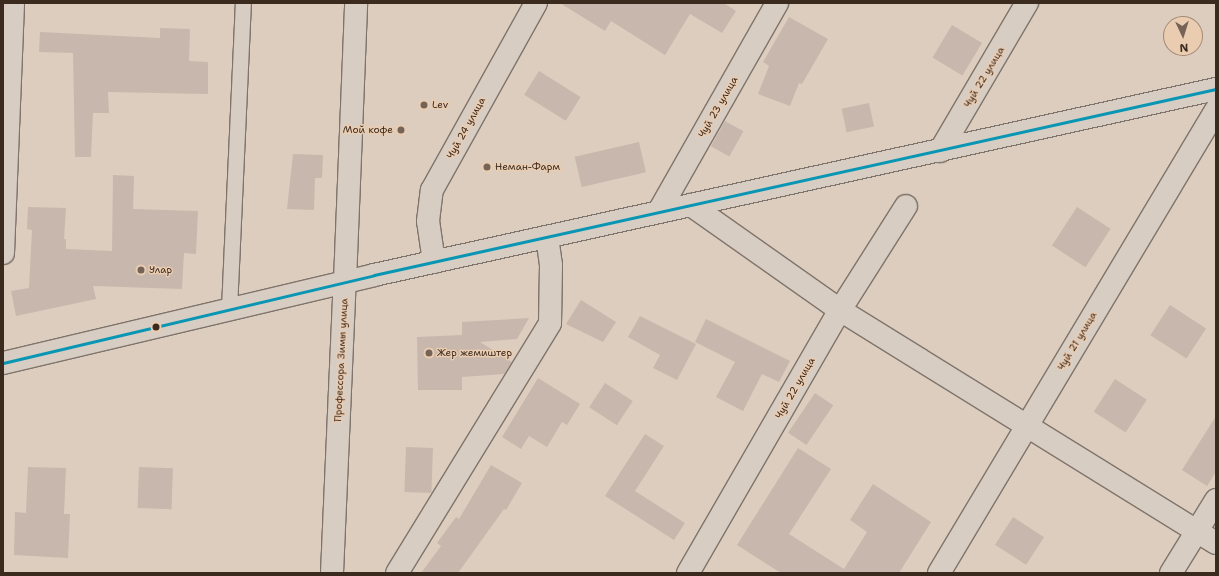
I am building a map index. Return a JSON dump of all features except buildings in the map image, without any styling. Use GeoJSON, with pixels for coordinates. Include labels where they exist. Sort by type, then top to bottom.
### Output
{"type":"FeatureCollection","features":[{"type":"Feature","properties":{"kind":"street"},"geometry":{"type":"LineString","coordinates":[[3,253],[13,3]]}},
{"type":"Feature","properties":{"kind":"street","name":"Профессора Зимы улица"},"geometry":{"type":"LineString","coordinates":[[332,573],[356,3]]}},
{"type":"Feature","properties":{"kind":"street","name":"Чуй 24 улица"},"geometry":{"type":"LineString","coordinates":[[434,262],[428,222],[432,190],[536,3]]}},
{"type":"Feature","properties":{"kind":"street","name":"Чуй 23 улица"},"geometry":{"type":"LineString","coordinates":[[659,211],[777,3]]}},
{"type":"Feature","properties":{"kind":"street","name":"Чуй 22 улица"},"geometry":{"type":"LineString","coordinates":[[940,151],[1028,3]]}},
{"type":"Feature","properties":{"kind":"street"},"geometry":{"type":"LineString","coordinates":[[3,363],[345,281],[548,238],[659,211],[940,151],[1216,89]]}},
{"type":"Feature","properties":{"kind":"street","name":"Чуй 21 улица"},"geometry":{"type":"LineString","coordinates":[[939,573],[1216,110]]}},
{"type":"Feature","properties":{"kind":"street"},"geometry":{"type":"LineString","coordinates":[[691,205],[840,310],[1216,543]]}},
{"type":"Feature","properties":{"kind":"street","name":"Чуй 22 улица"},"geometry":{"type":"LineString","coordinates":[[688,573],[840,310],[906,206]]}},
{"type":"Feature","properties":{"kind":"street"},"geometry":{"type":"LineString","coordinates":[[397,573],[550,323],[551,265],[548,238]]}},
{"type":"Feature","properties":{"kind":"street"},"geometry":{"type":"LineString","coordinates":[[1171,573],[1196,530],[1216,500]]}},
{"type":"Feature","properties":{"kind":"lane"},"geometry":{"type":"LineString","coordinates":[[229,309],[243,3]]}},
{"type":"Feature","properties":{"kind":"transit line"},"geometry":{"type":"LineString","coordinates":[[3,363],[374,275],[1216,89]]}},
{"type":"Feature","properties":{"kind":"place","name":"Lev"},"geometry":{"type":"Point","coordinates":[424,105]}},
{"type":"Feature","properties":{"kind":"place","name":"Мой кофе"},"geometry":{"type":"Point","coordinates":[401,130]}},
{"type":"Feature","properties":{"kind":"place","name":"Неман-Фарм"},"geometry":{"type":"Point","coordinates":[487,167]}},
{"type":"Feature","properties":{"kind":"place","name":"Улар"},"geometry":{"type":"Point","coordinates":[141,270]}},
{"type":"Feature","properties":{"kind":"place","name":"Жер жемиштер"},"geometry":{"type":"Point","coordinates":[429,353]}}]}
